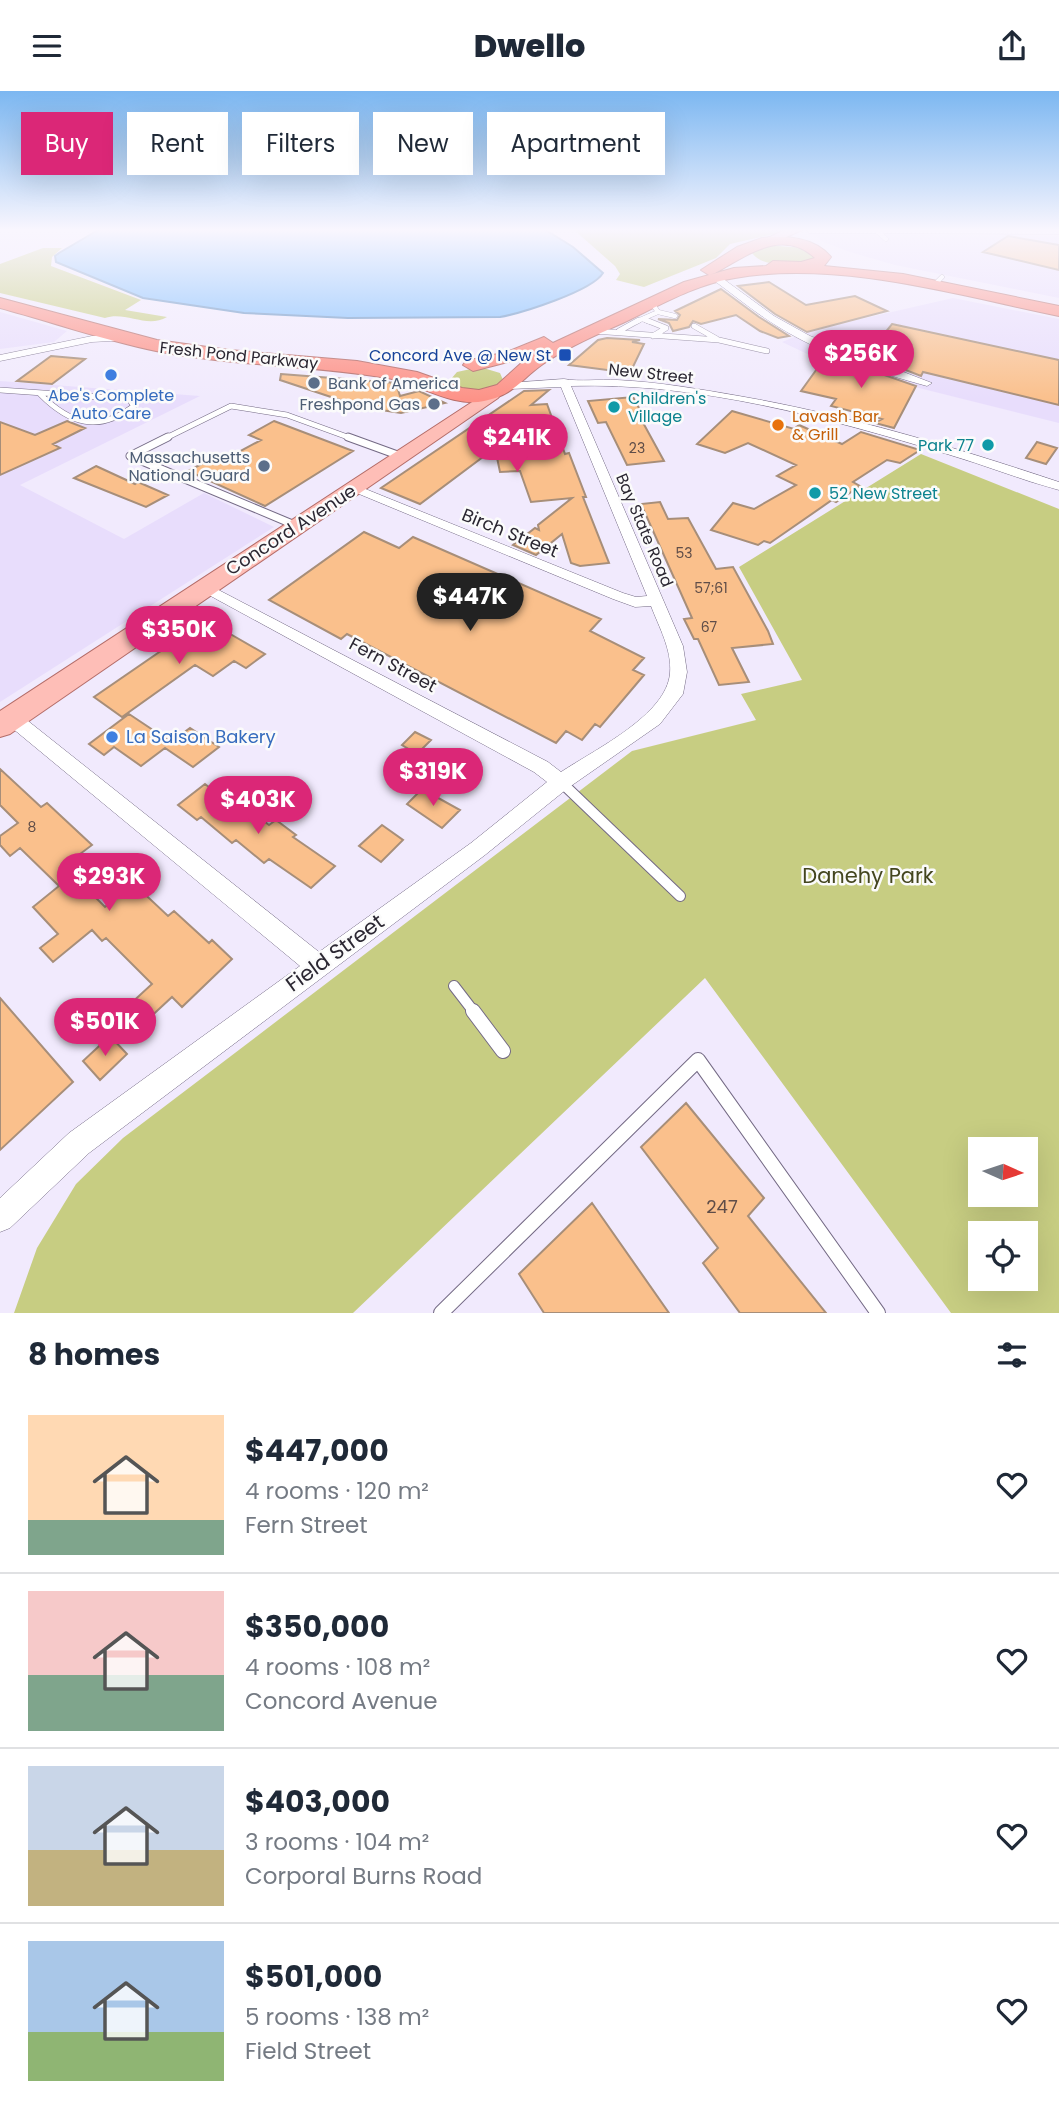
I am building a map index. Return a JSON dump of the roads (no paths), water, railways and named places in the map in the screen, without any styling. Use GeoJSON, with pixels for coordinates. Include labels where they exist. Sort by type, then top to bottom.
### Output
{"type":"FeatureCollection","features":[{"type":"Feature","properties":{"kind":"highway"},"geometry":{"type":"LineString","coordinates":[[456,370],[527,351],[673,286]]}},
{"type":"Feature","properties":{"kind":"highway","name":"Concord Avenue"},"geometry":{"type":"LineString","coordinates":[[503,388],[536,361],[589,331],[655,307],[697,286]]}},
{"type":"Feature","properties":{"kind":"highway"},"geometry":{"type":"LineString","coordinates":[[941,286],[1059,308]]}},
{"type":"Feature","properties":{"kind":"highway"},"geometry":{"type":"LineString","coordinates":[[969,286],[1059,308]]}},
{"type":"Feature","properties":{"kind":"highway","name":"Fresh Pond Parkway"},"geometry":{"type":"LineString","coordinates":[[0,303],[125,338],[214,354],[357,367],[410,376],[456,370]]}},
{"type":"Feature","properties":{"kind":"highway"},"geometry":{"type":"LineString","coordinates":[[456,370],[504,370],[511,377],[503,388],[471,395],[456,370]]}},
{"type":"Feature","properties":{"kind":"main road"},"geometry":{"type":"LineString","coordinates":[[443,429],[452,412],[456,370]]}},
{"type":"Feature","properties":{"kind":"main road","name":"Concord Avenue"},"geometry":{"type":"LineString","coordinates":[[6,722],[503,388]]}},
{"type":"Feature","properties":{"kind":"street"},"geometry":{"type":"LineString","coordinates":[[726,286],[755,309],[792,332],[847,356],[927,383]]}},
{"type":"Feature","properties":{"kind":"street"},"geometry":{"type":"LineString","coordinates":[[64,345],[81,334],[80,326]]}},
{"type":"Feature","properties":{"kind":"street"},"geometry":{"type":"LineString","coordinates":[[0,358],[92,339],[125,338]]}},
{"type":"Feature","properties":{"kind":"street"},"geometry":{"type":"LineString","coordinates":[[536,361],[544,375],[564,382]]}},
{"type":"Feature","properties":{"kind":"street","name":"New Street"},"geometry":{"type":"LineString","coordinates":[[503,388],[564,382],[629,384],[688,391],[802,413],[928,445],[1059,486]]}},
{"type":"Feature","properties":{"kind":"street","name":"Bay State Road"},"geometry":{"type":"LineString","coordinates":[[564,382],[679,662],[674,694]]}},
{"type":"Feature","properties":{"kind":"street","name":"Birch Street"},"geometry":{"type":"LineString","coordinates":[[353,489],[618,596],[635,602],[656,601]]}},
{"type":"Feature","properties":{"kind":"street","name":"Fern Street"},"geometry":{"type":"LineString","coordinates":[[204,588],[541,767],[561,782]]}},
{"type":"Feature","properties":{"kind":"street","name":"Field Street"},"geometry":{"type":"LineString","coordinates":[[0,1217],[79,1143],[317,965],[478,849],[561,782],[654,719],[674,694]]}},
{"type":"Feature","properties":{"kind":"street"},"geometry":{"type":"LineString","coordinates":[[6,722],[317,965]]}},
{"type":"Feature","properties":{"kind":"lane"},"geometry":{"type":"LineString","coordinates":[[617,332],[642,319],[655,307],[675,316]]}},
{"type":"Feature","properties":{"kind":"lane"},"geometry":{"type":"LineString","coordinates":[[642,319],[666,328],[653,336]]}},
{"type":"Feature","properties":{"kind":"lane"},"geometry":{"type":"LineString","coordinates":[[694,326],[719,340]]}},
{"type":"Feature","properties":{"kind":"lane"},"geometry":{"type":"LineString","coordinates":[[635,333],[642,330]]}},
{"type":"Feature","properties":{"kind":"lane"},"geometry":{"type":"LineString","coordinates":[[589,331],[719,340],[767,351]]}},
{"type":"Feature","properties":{"kind":"lane"},"geometry":{"type":"LineString","coordinates":[[0,390],[129,399],[134,406],[124,416],[103,423],[83,425],[54,411],[40,394]]}},
{"type":"Feature","properties":{"kind":"lane"},"geometry":{"type":"LineString","coordinates":[[298,526],[130,456],[231,406],[287,415],[403,457]]}},
{"type":"Feature","properties":{"kind":"lane"},"geometry":{"type":"LineString","coordinates":[[561,782],[680,896]]}},
{"type":"Feature","properties":{"kind":"lane"},"geometry":{"type":"LineString","coordinates":[[454,986],[503,1051]]}},
{"type":"Feature","properties":{"kind":"lane"},"geometry":{"type":"LineString","coordinates":[[441,1313],[698,1060],[878,1313]]}},
{"type":"Feature","properties":{"kind":"water"},"geometry":{"type":"Polygon","coordinates":[[[114,286],[587,286],[539,306],[500,317],[348,318],[244,313],[143,298],[114,286]]]}},
{"type":"Feature","properties":{"kind":"place","name":"Concord Ave @ New St"},"geometry":{"type":"Point","coordinates":[565,355]}},
{"type":"Feature","properties":{"kind":"place","name":"Abe's Complete Auto Care"},"geometry":{"type":"Point","coordinates":[111,375]}},
{"type":"Feature","properties":{"kind":"place","name":"Bank of America"},"geometry":{"type":"Point","coordinates":[314,383]}},
{"type":"Feature","properties":{"kind":"place","name":"Freshpond Gas"},"geometry":{"type":"Point","coordinates":[434,404]}},
{"type":"Feature","properties":{"kind":"place","name":"Children's Village"},"geometry":{"type":"Point","coordinates":[614,407]}},
{"type":"Feature","properties":{"kind":"place","name":"Lavash Bar & Grill"},"geometry":{"type":"Point","coordinates":[778,425]}},
{"type":"Feature","properties":{"kind":"place","name":"Park 77"},"geometry":{"type":"Point","coordinates":[988,445]}},
{"type":"Feature","properties":{"kind":"place","name":"Massachusetts National Guard"},"geometry":{"type":"Point","coordinates":[264,466]}},
{"type":"Feature","properties":{"kind":"place","name":"52 New Street"},"geometry":{"type":"Point","coordinates":[815,493]}},
{"type":"Feature","properties":{"kind":"place","name":"La Saison Bakery"},"geometry":{"type":"Point","coordinates":[112,737]}},
{"type":"Feature","properties":{"kind":"park label","name":"Danehy Park"},"geometry":{"type":"Point","coordinates":[868,876]}}]}
